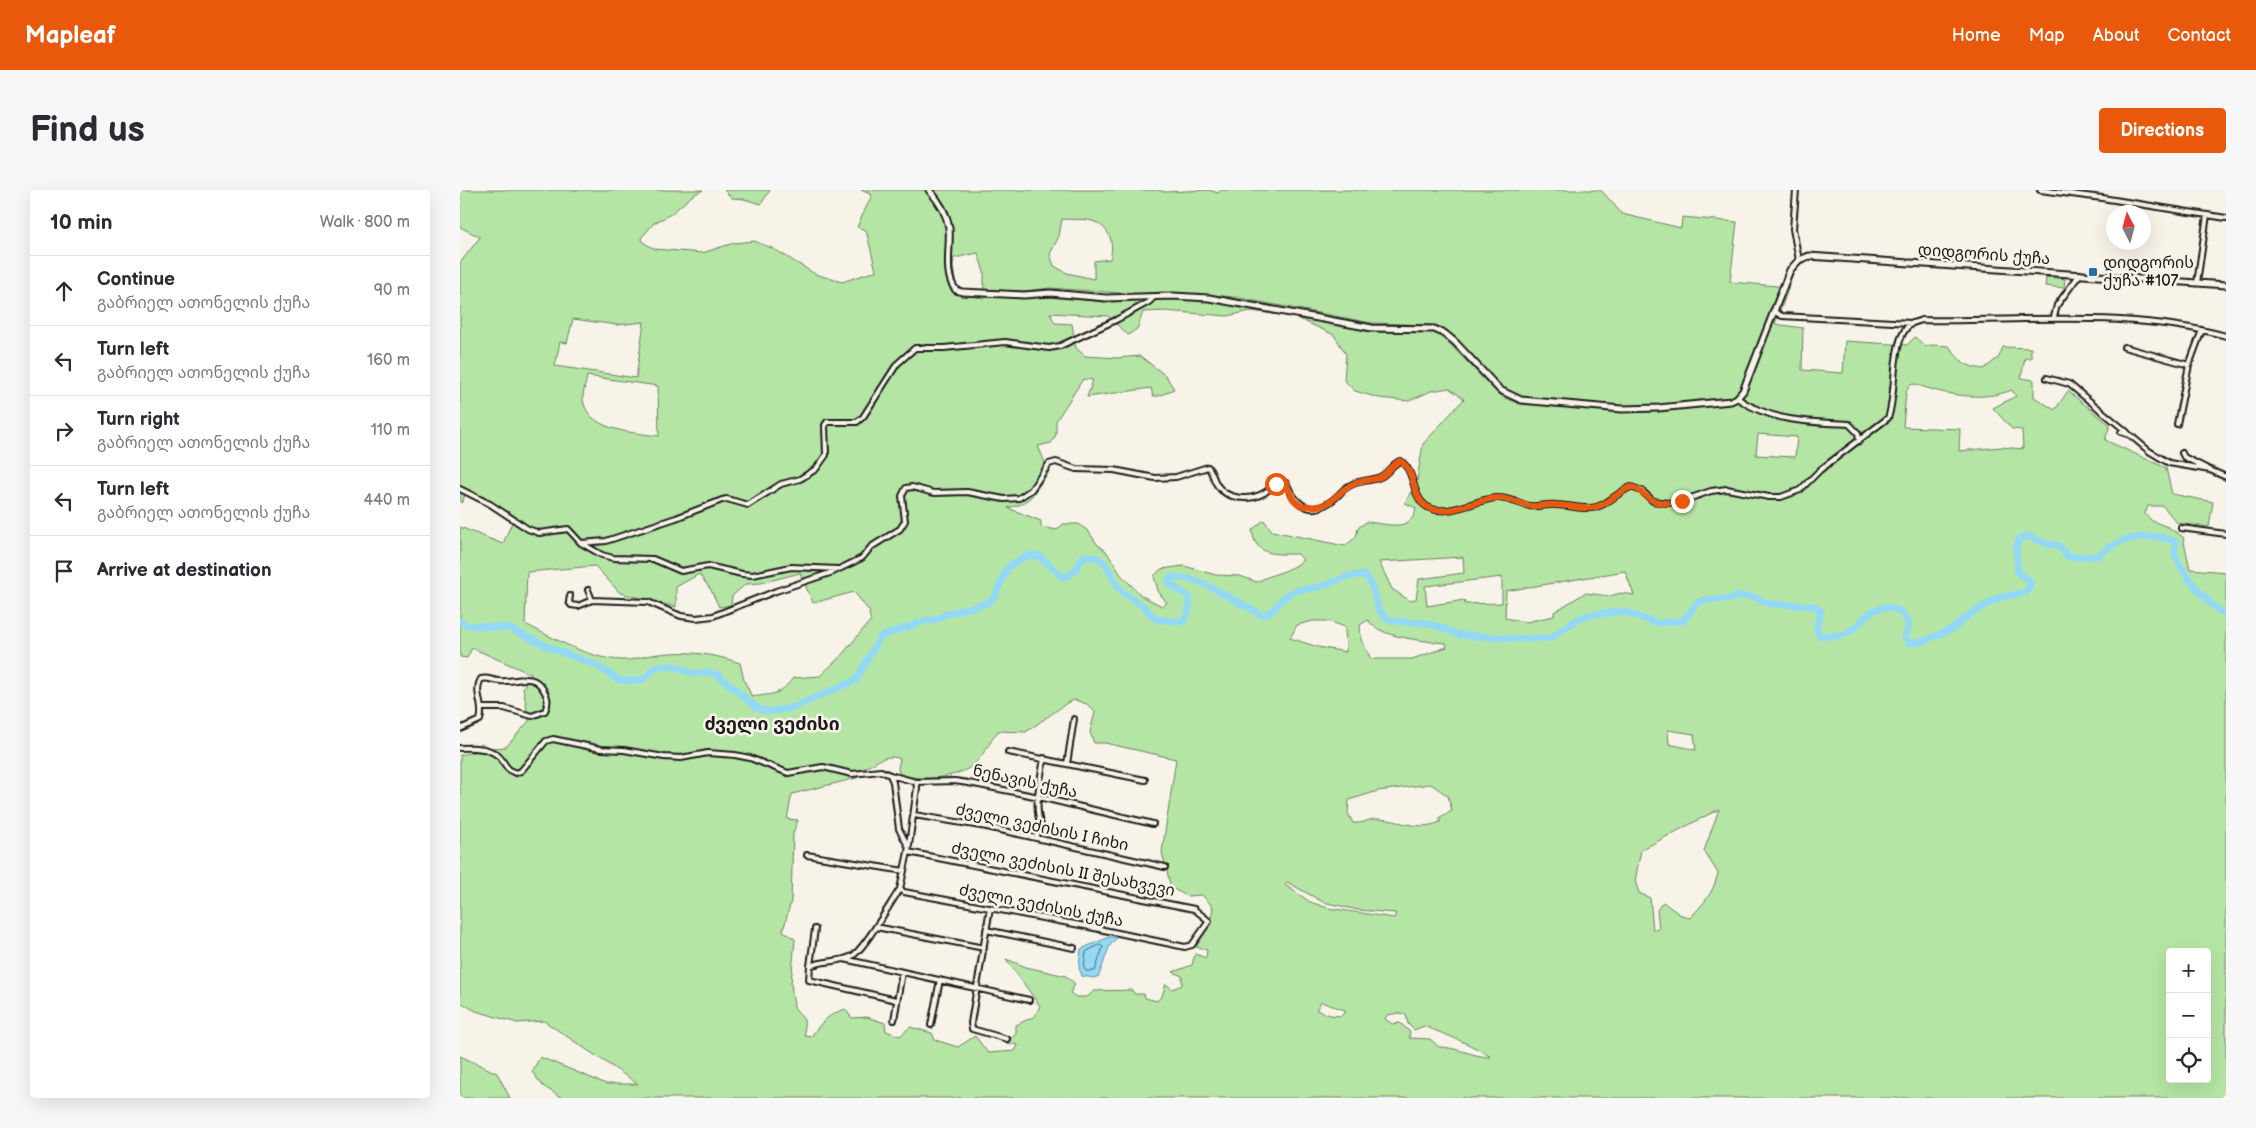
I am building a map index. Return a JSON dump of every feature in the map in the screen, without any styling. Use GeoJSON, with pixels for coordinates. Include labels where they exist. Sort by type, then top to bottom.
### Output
{"type":"FeatureCollection","features":[{"type":"Feature","properties":{"kind":"street"},"geometry":{"type":"LineString","coordinates":[[929,190],[944,212],[949,227],[950,280],[956,290],[962,292],[1024,295],[1050,293],[1106,298],[1154,296],[1209,298],[1372,328],[1434,329],[1444,332],[1455,342],[1500,390],[1521,400],[1622,410],[1722,402],[1738,398],[1743,391],[1790,270],[1799,260],[1793,229],[1796,190]]}},
{"type":"Feature","properties":{"kind":"street"},"geometry":{"type":"LineString","coordinates":[[2040,190],[2226,218]]}},
{"type":"Feature","properties":{"kind":"street"},"geometry":{"type":"LineString","coordinates":[[2197,283],[2207,215]]}},
{"type":"Feature","properties":{"kind":"street","name":"დიდგორის ქუჩა"},"geometry":{"type":"LineString","coordinates":[[1799,260],[1820,255],[2226,285]]}},
{"type":"Feature","properties":{"kind":"street"},"geometry":{"type":"LineString","coordinates":[[2054,317],[2057,306],[2080,274]]}},
{"type":"Feature","properties":{"kind":"street"},"geometry":{"type":"LineString","coordinates":[[581,543],[606,540],[676,518],[722,500],[728,499],[748,505],[781,484],[816,470],[826,455],[825,425],[827,422],[857,422],[863,417],[897,364],[916,348],[944,348],[1005,342],[1049,348],[1055,347],[1116,320],[1148,302],[1154,296]]}},
{"type":"Feature","properties":{"kind":"street"},"geometry":{"type":"LineString","coordinates":[[1773,311],[1782,316],[1911,323],[1922,320],[1993,321],[2054,317],[2154,323],[2202,330],[2226,336]]}},
{"type":"Feature","properties":{"kind":"street"},"geometry":{"type":"LineString","coordinates":[[570,596],[569,602],[571,605],[578,606],[592,600],[648,602],[681,616],[696,618],[713,616],[838,569],[862,558],[871,548],[900,529],[905,521],[902,496],[906,488],[912,487],[934,494],[967,492],[1004,499],[1019,498],[1031,490],[1049,464],[1056,462],[1076,469],[1114,470],[1155,478],[1176,477],[1208,467],[1217,484],[1234,497],[1252,497],[1263,494],[1281,481],[1286,483],[1293,499],[1300,505],[1308,507],[1327,504],[1348,486],[1357,482],[1380,478],[1395,463],[1400,461],[1405,464],[1410,474],[1418,498],[1427,507],[1437,510],[1451,509],[1496,498],[1508,499],[1530,506],[1555,505],[1591,508],[1601,505],[1631,487],[1642,491],[1653,501],[1667,504],[1711,491],[1727,489],[1763,496],[1781,497],[1800,490],[1820,470],[1888,418],[1892,408],[1898,348],[1902,335],[1911,323]]}},
{"type":"Feature","properties":{"kind":"street"},"geometry":{"type":"LineString","coordinates":[[2177,424],[2189,365],[2202,330]]}},
{"type":"Feature","properties":{"kind":"street"},"geometry":{"type":"LineString","coordinates":[[2124,347],[2189,365]]}},
{"type":"Feature","properties":{"kind":"street"},"geometry":{"type":"LineString","coordinates":[[2047,378],[2069,384],[2139,440],[2149,451],[2169,462],[2210,470]]}},
{"type":"Feature","properties":{"kind":"street"},"geometry":{"type":"LineString","coordinates":[[1738,398],[1764,413],[1785,420],[1849,424],[1858,433],[1858,441]]}},
{"type":"Feature","properties":{"kind":"street"},"geometry":{"type":"LineString","coordinates":[[2121,432],[2139,440]]}},
{"type":"Feature","properties":{"kind":"street"},"geometry":{"type":"LineString","coordinates":[[2182,452],[2184,457],[2226,477]]}},
{"type":"Feature","properties":{"kind":"street"},"geometry":{"type":"LineString","coordinates":[[460,489],[490,504],[528,529],[539,532],[568,529],[581,543],[602,555],[613,558],[653,559],[681,571],[708,566],[754,575],[791,567],[838,569]]}},
{"type":"Feature","properties":{"kind":"street"},"geometry":{"type":"LineString","coordinates":[[2181,528],[2226,534]]}},
{"type":"Feature","properties":{"kind":"street"},"geometry":{"type":"LineString","coordinates":[[588,590],[592,600]]}},
{"type":"Feature","properties":{"kind":"street"},"geometry":{"type":"LineString","coordinates":[[460,730],[480,720],[482,714],[481,708],[478,684],[481,679],[488,677],[500,682],[532,678],[543,689],[548,704],[545,711],[532,716],[504,708],[481,708]]}},
{"type":"Feature","properties":{"kind":"street"},"geometry":{"type":"LineString","coordinates":[[1067,764],[1074,719]]}},
{"type":"Feature","properties":{"kind":"street"},"geometry":{"type":"LineString","coordinates":[[460,748],[486,749],[501,758],[510,771],[516,773],[521,771],[546,741],[554,740],[601,749],[624,750],[664,757],[681,758],[708,753],[735,755],[750,758],[788,773],[823,767],[852,774],[881,771],[890,775],[896,793],[899,829],[908,846]]}},
{"type":"Feature","properties":{"kind":"street"},"geometry":{"type":"LineString","coordinates":[[1008,752],[1145,780]]}},
{"type":"Feature","properties":{"kind":"street"},"geometry":{"type":"LineString","coordinates":[[1036,838],[1041,825],[1039,820],[1039,797],[1044,758]]}},
{"type":"Feature","properties":{"kind":"street","name":"ნენავის ქუჩა"},"geometry":{"type":"LineString","coordinates":[[890,775],[916,782],[955,781],[1039,797],[1153,824]]}},
{"type":"Feature","properties":{"kind":"street"},"geometry":{"type":"LineString","coordinates":[[810,966],[855,955],[876,927],[900,889],[914,815],[916,782]]}},
{"type":"Feature","properties":{"kind":"street","name":"ძველი ვეძისის I ჩიხი"},"geometry":{"type":"LineString","coordinates":[[914,815],[1036,838],[1165,867]]}},
{"type":"Feature","properties":{"kind":"street","name":"ძველი ვეძისის II შესახვევი"},"geometry":{"type":"LineString","coordinates":[[908,852],[1194,909],[1209,920]]}},
{"type":"Feature","properties":{"kind":"street"},"geometry":{"type":"LineString","coordinates":[[807,855],[904,871]]}},
{"type":"Feature","properties":{"kind":"street","name":"ძველი ვეძისის ქუჩა"},"geometry":{"type":"LineString","coordinates":[[900,889],[910,894],[1185,947],[1192,945],[1209,920]]}},
{"type":"Feature","properties":{"kind":"street"},"geometry":{"type":"LineString","coordinates":[[990,908],[971,1023],[972,1029],[1007,1039]]}},
{"type":"Feature","properties":{"kind":"street"},"geometry":{"type":"LineString","coordinates":[[876,927],[984,948]]}},
{"type":"Feature","properties":{"kind":"street"},"geometry":{"type":"LineString","coordinates":[[814,929],[809,980],[896,1000]]}},
{"type":"Feature","properties":{"kind":"street"},"geometry":{"type":"LineString","coordinates":[[986,930],[1074,948]]}},
{"type":"Feature","properties":{"kind":"street"},"geometry":{"type":"LineString","coordinates":[[844,959],[1029,1000]]}},
{"type":"Feature","properties":{"kind":"street"},"geometry":{"type":"LineString","coordinates":[[894,1020],[902,972]]}},
{"type":"Feature","properties":{"kind":"street"},"geometry":{"type":"LineString","coordinates":[[931,1025],[940,980]]}},
{"type":"Feature","properties":{"kind":"green space"},"geometry":{"type":"Polygon","coordinates":[[[460,190],[703,190],[693,195],[671,214],[654,223],[641,238],[644,243],[655,249],[702,253],[734,243],[754,241],[774,249],[815,274],[842,282],[876,271],[866,230],[857,227],[872,195],[861,190],[1158,190],[1165,192],[1209,190],[1218,193],[1221,190],[1601,190],[1622,214],[1681,228],[1682,217],[1737,222],[1730,282],[1789,287],[1775,324],[1803,328],[1802,370],[1843,373],[1845,341],[1907,345],[1915,337],[1926,347],[1929,345],[1949,346],[1956,356],[1964,362],[1972,367],[1984,369],[1999,357],[2003,347],[2031,348],[2031,358],[2025,358],[2021,378],[2034,380],[2034,397],[2055,410],[2068,391],[2110,425],[2105,440],[2166,468],[2172,494],[2213,502],[2209,527],[2177,523],[2163,506],[2148,506],[2145,514],[2152,521],[2168,527],[2183,537],[2190,569],[2226,572],[2226,1098],[562,1098],[543,1086],[532,1072],[540,1057],[606,1084],[638,1084],[544,1021],[517,1023],[476,1011],[460,1002],[460,755],[506,747],[529,721],[523,688],[531,674],[472,648],[467,658],[460,657],[460,527],[503,544],[512,522],[489,507],[465,495],[462,503],[460,502],[460,263],[480,237],[460,227],[460,190]],[[1062,219],[1059,236],[1050,254],[1054,266],[1067,273],[1094,279],[1094,261],[1110,259],[1112,248],[1108,233],[1095,222],[1062,219]],[[978,253],[954,258],[953,267],[956,285],[966,295],[1052,297],[1107,302],[1171,299],[1209,301],[1307,318],[1370,332],[1434,332],[1449,343],[1494,390],[1504,398],[1518,403],[1519,395],[1502,387],[1447,330],[1435,325],[1372,323],[1234,297],[1210,295],[1162,292],[1135,294],[1050,288],[1025,291],[984,290],[984,272],[978,253]],[[1164,311],[1143,312],[1137,329],[1128,335],[1108,316],[1050,313],[1055,323],[1072,324],[1076,348],[1085,356],[1118,358],[1140,356],[1166,376],[1174,389],[1159,396],[1153,396],[1151,388],[1087,397],[1093,380],[1083,379],[1056,421],[1056,435],[1051,443],[1038,446],[1049,472],[1031,497],[1022,504],[1008,508],[1041,521],[1041,527],[1057,530],[1063,524],[1079,524],[1106,551],[1121,575],[1142,596],[1162,606],[1167,603],[1158,591],[1154,576],[1161,569],[1184,566],[1216,575],[1240,576],[1257,582],[1287,570],[1303,560],[1298,554],[1275,554],[1257,545],[1252,530],[1264,520],[1272,531],[1345,546],[1356,537],[1358,528],[1366,522],[1397,525],[1409,521],[1416,508],[1405,503],[1417,480],[1423,444],[1464,399],[1449,388],[1431,391],[1409,401],[1379,398],[1355,391],[1344,380],[1346,354],[1334,335],[1295,317],[1251,311],[1227,316],[1164,311]],[[573,319],[567,343],[560,342],[555,366],[636,378],[644,322],[617,325],[573,319]],[[587,376],[583,397],[584,404],[588,413],[595,420],[627,432],[659,436],[658,386],[587,376]],[[1915,384],[1910,385],[1906,392],[1903,427],[1960,429],[1959,451],[2001,447],[2023,449],[2022,430],[2012,429],[1993,408],[2016,396],[2012,390],[1988,396],[1963,396],[1915,384]],[[1758,434],[1756,455],[1795,457],[1797,437],[1758,434]],[[1463,557],[1379,562],[1392,589],[1410,601],[1416,599],[1419,579],[1464,573],[1463,557]],[[595,566],[527,572],[525,624],[584,652],[610,659],[626,660],[663,653],[686,653],[708,655],[740,663],[744,680],[752,697],[775,693],[793,678],[820,676],[840,657],[871,620],[870,612],[854,592],[813,603],[800,573],[761,583],[746,584],[732,596],[731,605],[719,607],[711,590],[699,574],[676,587],[676,607],[620,593],[595,566]],[[1625,571],[1506,591],[1505,618],[1526,622],[1554,616],[1554,612],[1585,593],[1609,596],[1621,593],[1634,595],[1625,571]],[[1502,577],[1425,586],[1427,606],[1464,600],[1465,604],[1502,603],[1502,577]],[[1368,620],[1360,625],[1361,639],[1371,659],[1412,659],[1447,647],[1446,643],[1415,640],[1392,635],[1374,626],[1368,620]],[[1313,621],[1297,625],[1290,638],[1318,647],[1346,652],[1345,627],[1328,621],[1313,621]],[[1075,700],[1067,703],[1026,732],[998,731],[977,761],[966,770],[957,773],[937,778],[907,776],[899,773],[900,759],[888,757],[857,771],[857,778],[792,794],[787,819],[798,820],[793,833],[791,901],[783,931],[795,939],[791,983],[794,1007],[804,1020],[805,1036],[811,1037],[825,1020],[845,1009],[852,1018],[867,1017],[885,1023],[886,1031],[900,1036],[910,1027],[932,1033],[935,1040],[958,1047],[975,1036],[988,1053],[1015,1051],[1018,1045],[1006,1043],[1016,1034],[1016,1025],[1035,1016],[1040,1006],[1006,959],[1026,967],[1066,976],[1075,984],[1070,993],[1076,997],[1087,997],[1094,991],[1132,990],[1134,994],[1144,994],[1145,998],[1157,1001],[1162,996],[1166,984],[1172,989],[1182,985],[1182,976],[1173,972],[1192,965],[1195,954],[1206,958],[1207,950],[1196,947],[1210,925],[1213,907],[1202,895],[1187,896],[1171,888],[1162,852],[1176,759],[1105,743],[1094,743],[1090,732],[1095,712],[1087,704],[1075,700]],[[1668,730],[1669,744],[1696,750],[1694,734],[1668,730]],[[1431,784],[1378,791],[1349,800],[1348,813],[1353,823],[1376,819],[1424,826],[1440,822],[1440,817],[1452,811],[1448,796],[1431,784]],[[1719,809],[1641,850],[1635,881],[1639,893],[1650,898],[1653,930],[1659,929],[1657,910],[1663,902],[1679,914],[1690,918],[1711,893],[1718,873],[1704,851],[1719,809]],[[1287,882],[1285,885],[1310,902],[1328,908],[1394,918],[1396,913],[1358,910],[1323,902],[1287,882]],[[1321,1002],[1316,1010],[1330,1015],[1341,1016],[1346,1011],[1321,1002]],[[1406,1014],[1387,1015],[1385,1019],[1392,1024],[1400,1023],[1410,1032],[1409,1038],[1430,1039],[1439,1047],[1491,1057],[1467,1044],[1424,1026],[1414,1030],[1408,1024],[1406,1014]]]}},
{"type":"Feature","properties":{"kind":"green space"},"geometry":{"type":"Polygon","coordinates":[[[724,190],[770,190],[761,204],[732,198],[724,190]]]}},
{"type":"Feature","properties":{"kind":"green space"},"geometry":{"type":"Polygon","coordinates":[[[2046,277],[2065,279],[2064,288],[2045,286],[2046,277]]]}},
{"type":"Feature","properties":{"kind":"green space"},"geometry":{"type":"Polygon","coordinates":[[[460,1056],[497,1073],[510,1098],[460,1098],[460,1056]]]}},
{"type":"Feature","properties":{"kind":"water"},"geometry":{"type":"Polygon","coordinates":[[[1109,937],[1117,937],[1109,947],[1099,976],[1094,978],[1082,976],[1079,968],[1081,949],[1109,937]]]}},
{"type":"Feature","properties":{"kind":"waterway"},"geometry":{"type":"LineString","coordinates":[[460,622],[467,625],[508,628],[556,650],[596,665],[617,679],[625,681],[642,680],[658,667],[674,666],[694,674],[706,672],[718,675],[757,708],[765,711],[774,711],[792,708],[856,680],[880,637],[927,620],[935,620],[946,614],[987,603],[994,598],[1007,569],[1013,563],[1030,555],[1039,556],[1063,577],[1074,572],[1084,556],[1095,557],[1104,562],[1120,590],[1144,607],[1156,619],[1183,622],[1189,611],[1189,597],[1168,583],[1171,577],[1191,579],[1205,584],[1262,615],[1274,609],[1292,592],[1315,588],[1348,577],[1364,575],[1370,582],[1379,610],[1385,617],[1392,621],[1428,623],[1460,635],[1519,639],[1550,638],[1578,619],[1589,615],[1614,612],[1624,612],[1657,623],[1683,621],[1697,603],[1704,600],[1732,599],[1736,596],[1755,597],[1766,603],[1815,606],[1821,611],[1817,625],[1817,632],[1821,636],[1836,636],[1848,633],[1871,612],[1883,608],[1893,609],[1902,614],[1909,624],[1905,637],[1909,643],[1922,642],[1954,628],[1970,614],[1998,598],[2027,592],[2031,582],[2018,573],[2016,547],[2019,539],[2027,536],[2051,545],[2058,545],[2068,557],[2098,556],[2106,549],[2124,540],[2156,537],[2176,542],[2175,552],[2181,567],[2205,597],[2226,614]]}},
{"type":"Feature","properties":{"kind":"place","name":"დიდგორის ქუჩა #107"},"geometry":{"type":"Point","coordinates":[2093,272]}},
{"type":"Feature","properties":{"kind":"district","name":"ძველი ვეძისი"},"geometry":{"type":"Point","coordinates":[772,724]}},
{"type":"Feature","properties":{"kind":"route"},"geometry":{"type":"LineString","coordinates":[[1276,484],[1281,481],[1286,483],[1293,499],[1300,505],[1318,507],[1334,500],[1348,486],[1357,482],[1380,478],[1395,463],[1400,461],[1405,464],[1410,474],[1418,498],[1427,507],[1437,510],[1471,505],[1496,498],[1508,499],[1530,506],[1555,505],[1591,508],[1601,505],[1631,487],[1642,491],[1653,501],[1667,504],[1682,501]]}}]}
